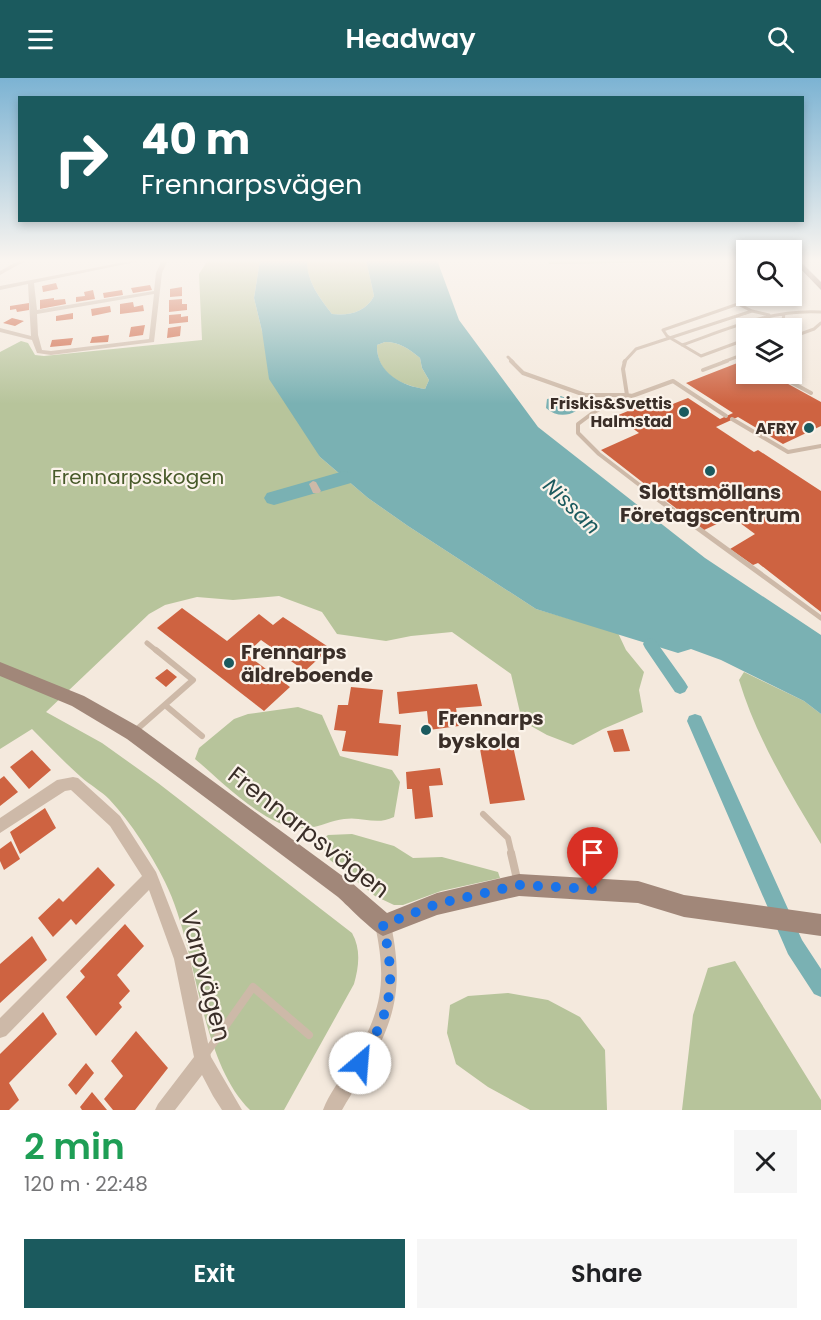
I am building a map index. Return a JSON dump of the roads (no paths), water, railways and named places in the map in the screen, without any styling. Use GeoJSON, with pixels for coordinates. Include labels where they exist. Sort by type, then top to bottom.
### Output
{"type":"FeatureCollection","features":[{"type":"Feature","properties":{"kind":"street"},"geometry":{"type":"LineString","coordinates":[[34,308],[35,339],[39,352],[51,353],[152,341],[155,308]]}},
{"type":"Feature","properties":{"kind":"street"},"geometry":{"type":"LineString","coordinates":[[35,312],[58,308]]}},
{"type":"Feature","properties":{"kind":"street"},"geometry":{"type":"LineString","coordinates":[[0,330],[35,339]]}},
{"type":"Feature","properties":{"kind":"street","name":"Frennarpsvägen"},"geometry":{"type":"LineString","coordinates":[[0,669],[78,701],[133,733],[345,890],[371,911],[383,925],[437,904],[519,885],[638,892],[684,906],[821,925]]}},
{"type":"Feature","properties":{"kind":"street","name":"Varpvägen"},"geometry":{"type":"LineString","coordinates":[[0,826],[62,785],[74,783],[115,821],[151,877],[182,958],[203,1059],[219,1090],[233,1110]]}},
{"type":"Feature","properties":{"kind":"street"},"geometry":{"type":"LineString","coordinates":[[0,1030],[151,877]]}},
{"type":"Feature","properties":{"kind":"street"},"geometry":{"type":"LineString","coordinates":[[332,1110],[360,1063],[386,1009],[390,978],[388,949],[383,925]]}},
{"type":"Feature","properties":{"kind":"street"},"geometry":{"type":"LineString","coordinates":[[164,1110],[203,1059]]}},
{"type":"Feature","properties":{"kind":"lane"},"geometry":{"type":"LineString","coordinates":[[726,308],[663,330],[670,338],[701,356],[736,343]]}},
{"type":"Feature","properties":{"kind":"lane"},"geometry":{"type":"LineString","coordinates":[[746,308],[769,315]]}},
{"type":"Feature","properties":{"kind":"lane"},"geometry":{"type":"LineString","coordinates":[[682,345],[769,315],[804,310],[821,312]]}},
{"type":"Feature","properties":{"kind":"lane"},"geometry":{"type":"LineString","coordinates":[[627,395],[623,362],[626,355],[636,349],[752,311]]}},
{"type":"Feature","properties":{"kind":"lane"},"geometry":{"type":"LineString","coordinates":[[783,318],[784,314]]}},
{"type":"Feature","properties":{"kind":"lane"},"geometry":{"type":"LineString","coordinates":[[802,333],[814,329],[821,323]]}},
{"type":"Feature","properties":{"kind":"lane"},"geometry":{"type":"LineString","coordinates":[[508,357],[523,373],[553,385],[585,395],[627,395]]}},
{"type":"Feature","properties":{"kind":"lane"},"geometry":{"type":"LineString","coordinates":[[703,370],[736,358]]}},
{"type":"Feature","properties":{"kind":"lane"},"geometry":{"type":"LineString","coordinates":[[726,416],[673,381],[627,395],[583,419],[578,424],[578,433],[599,454],[674,512],[821,618]]}},
{"type":"Feature","properties":{"kind":"lane"},"geometry":{"type":"LineString","coordinates":[[795,384],[811,393]]}},
{"type":"Feature","properties":{"kind":"lane"},"geometry":{"type":"LineString","coordinates":[[732,419],[788,452],[821,446]]}},
{"type":"Feature","properties":{"kind":"lane"},"geometry":{"type":"LineString","coordinates":[[133,733],[194,680],[147,642]]}},
{"type":"Feature","properties":{"kind":"lane"},"geometry":{"type":"LineString","coordinates":[[165,705],[202,736]]}},
{"type":"Feature","properties":{"kind":"lane"},"geometry":{"type":"LineString","coordinates":[[483,814],[508,838],[519,885]]}},
{"type":"Feature","properties":{"kind":"lane"},"geometry":{"type":"LineString","coordinates":[[203,1059],[253,987],[309,1035]]}},
{"type":"Feature","properties":{"kind":"water","name":"Nissan"},"geometry":{"type":"Polygon","coordinates":[[[256,308],[328,308],[332,314],[338,314],[356,312],[363,308],[455,308],[459,320],[538,427],[705,558],[821,635],[821,714],[804,701],[721,660],[691,649],[678,653],[536,609],[408,526],[368,498],[320,457],[269,379],[256,308]],[[385,342],[377,345],[378,355],[385,370],[407,385],[425,389],[429,380],[422,368],[420,358],[395,343],[385,342]]]}},
{"type":"Feature","properties":{"kind":"water"},"geometry":{"type":"Polygon","coordinates":[[[561,396],[575,402],[578,408],[576,411],[561,415],[546,408],[547,399],[561,396]]]}},
{"type":"Feature","properties":{"kind":"waterway"},"geometry":{"type":"LineString","coordinates":[[274,498],[344,478]]}},
{"type":"Feature","properties":{"kind":"waterway"},"geometry":{"type":"LineString","coordinates":[[650,644],[680,687]]}},
{"type":"Feature","properties":{"kind":"waterway"},"geometry":{"type":"LineString","coordinates":[[695,721],[795,947],[821,987]]}},
{"type":"Feature","properties":{"kind":"place","name":"Friskis&Svettis Halmstad"},"geometry":{"type":"Point","coordinates":[684,412]}},
{"type":"Feature","properties":{"kind":"place","name":"AFRY"},"geometry":{"type":"Point","coordinates":[809,428]}},
{"type":"Feature","properties":{"kind":"place","name":"Slottsmöllans Företagscentrum"},"geometry":{"type":"Point","coordinates":[710,471]}},
{"type":"Feature","properties":{"kind":"place","name":"Frennarps äldreboende"},"geometry":{"type":"Point","coordinates":[229,663]}},
{"type":"Feature","properties":{"kind":"place","name":"Frennarps byskola"},"geometry":{"type":"Point","coordinates":[426,730]}},
{"type":"Feature","properties":{"kind":"park label","name":"Frennarpsskogen"},"geometry":{"type":"Point","coordinates":[138,477]}}]}
